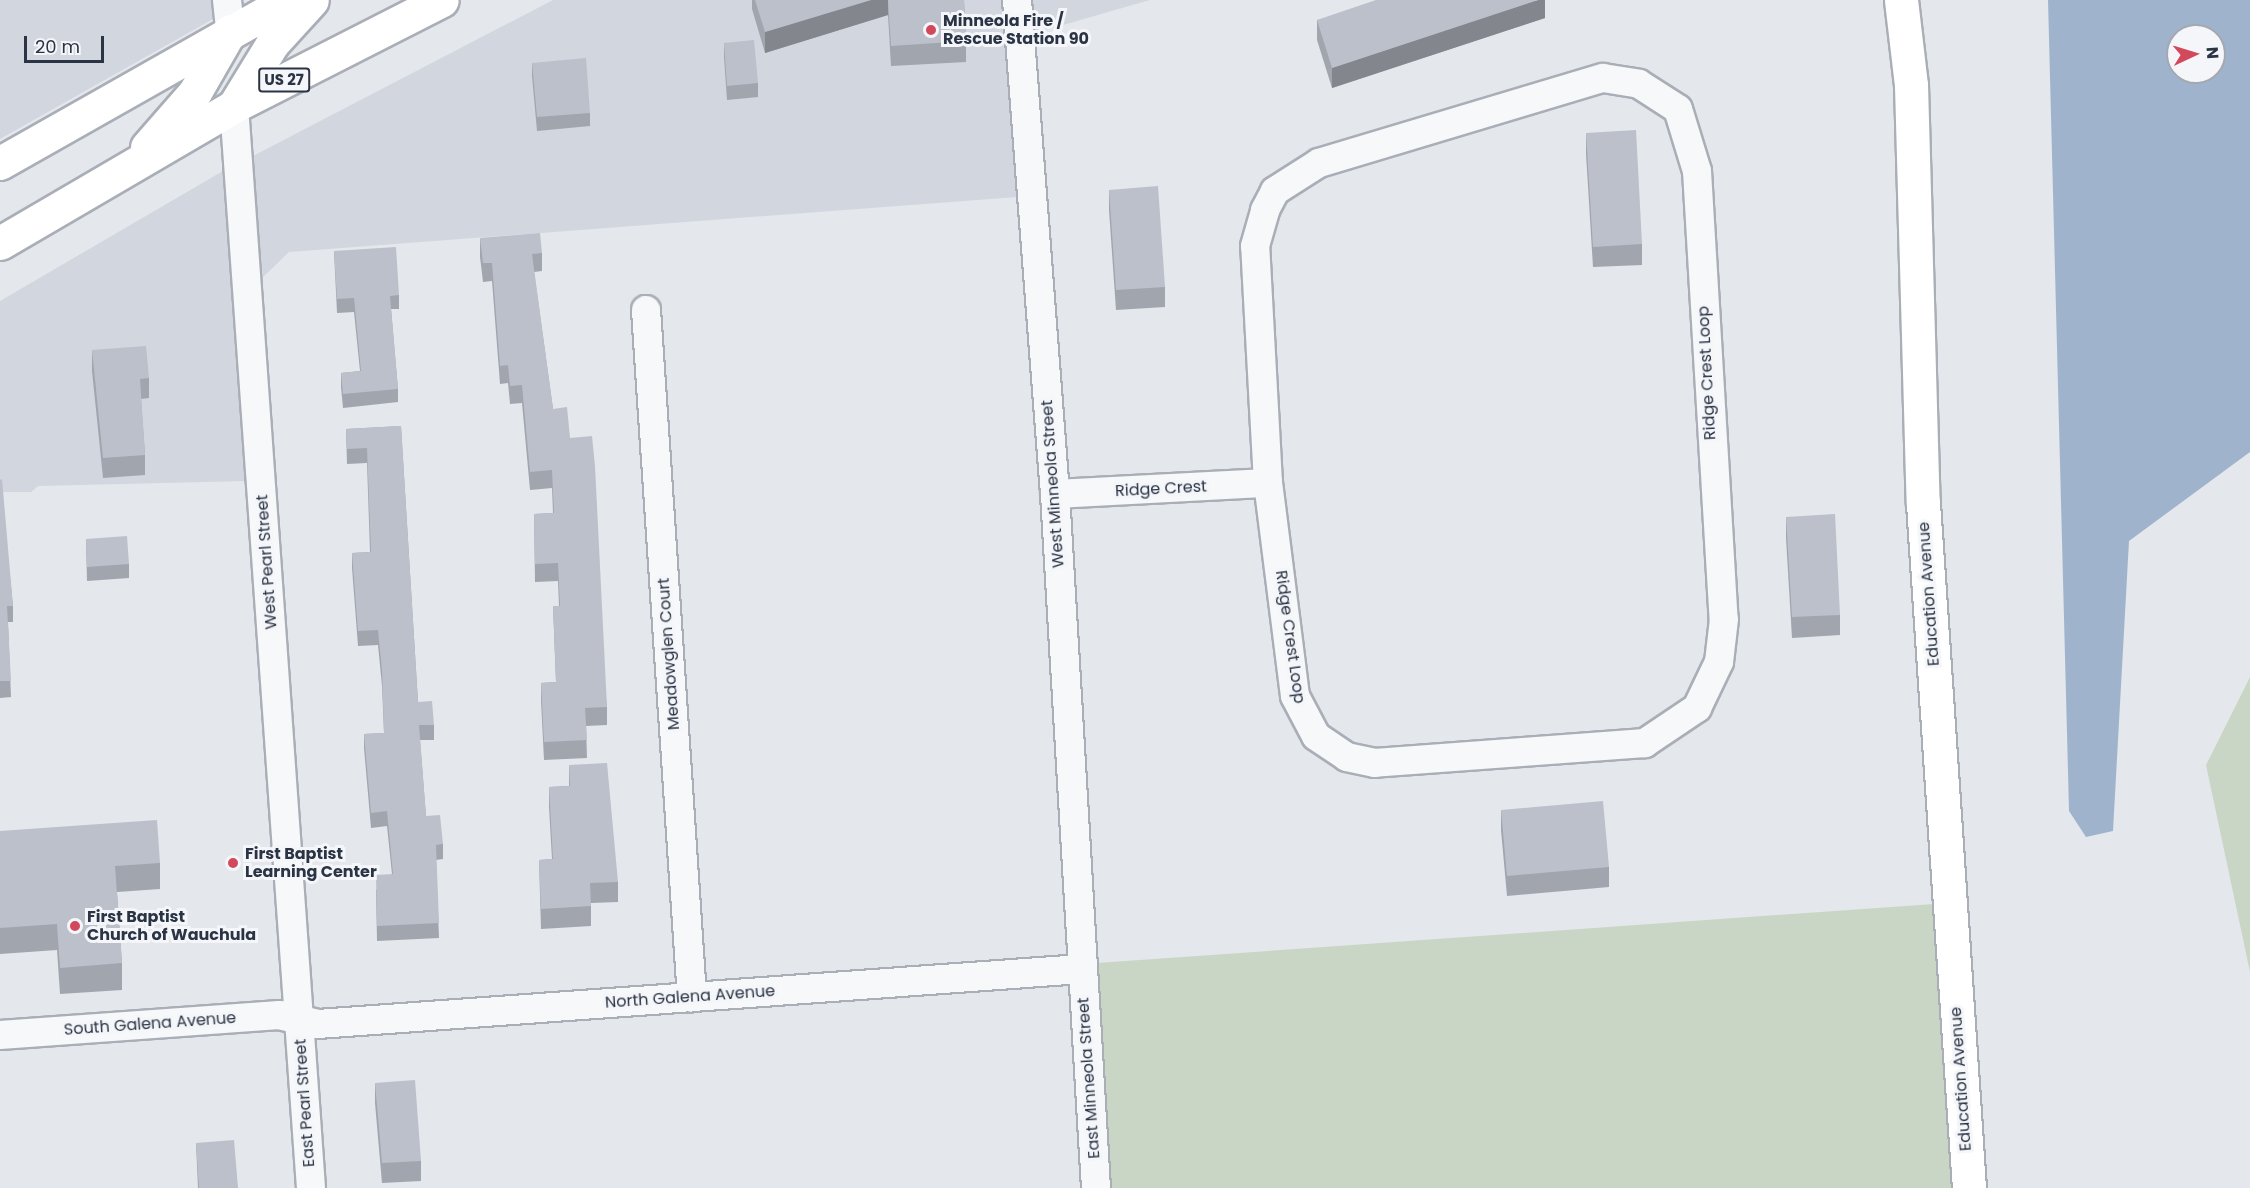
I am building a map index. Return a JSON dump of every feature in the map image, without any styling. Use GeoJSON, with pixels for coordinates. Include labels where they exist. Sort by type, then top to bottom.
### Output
{"type":"FeatureCollection","features":[{"type":"Feature","properties":{"kind":"main road"},"geometry":{"type":"LineString","coordinates":[[0,163],[229,15],[288,0]]}},
{"type":"Feature","properties":{"kind":"main road"},"geometry":{"type":"LineString","coordinates":[[234,106],[272,44],[312,0]]}},
{"type":"Feature","properties":{"kind":"main road","name":"US 27"},"geometry":{"type":"LineString","coordinates":[[0,243],[234,106],[442,0]]}},
{"type":"Feature","properties":{"kind":"main road","name":"Education Avenue"},"geometry":{"type":"LineString","coordinates":[[1901,0],[1911,85],[1923,503],[1969,1188]]}},
{"type":"Feature","properties":{"kind":"main road"},"geometry":{"type":"LineString","coordinates":[[1911,85],[1923,0]]}},
{"type":"Feature","properties":{"kind":"main road"},"geometry":{"type":"LineString","coordinates":[[130,167],[195,92],[229,15]]}},
{"type":"Feature","properties":{"kind":"street","name":"West Minneola Street"},"geometry":{"type":"LineString","coordinates":[[1017,0],[1054,494],[1082,969]]}},
{"type":"Feature","properties":{"kind":"street","name":"Ridge Crest Loop"},"geometry":{"type":"LineString","coordinates":[[1603,78],[1639,84],[1678,109],[1696,171],[1724,619],[1719,662],[1697,708],[1645,743],[1375,763],[1335,752],[1316,736],[1295,696],[1268,483],[1255,246],[1275,191],[1318,163],[1578,83],[1603,78]]}},
{"type":"Feature","properties":{"kind":"street","name":"West Pearl Street"},"geometry":{"type":"LineString","coordinates":[[234,106],[300,1018]]}},
{"type":"Feature","properties":{"kind":"street","name":"Meadowglen Court"},"geometry":{"type":"LineString","coordinates":[[646,310],[692,997]]}},
{"type":"Feature","properties":{"kind":"street","name":"Ridge Crest"},"geometry":{"type":"LineString","coordinates":[[1054,494],[1268,483]]}},
{"type":"Feature","properties":{"kind":"street","name":"North Galena Avenue"},"geometry":{"type":"LineString","coordinates":[[300,1018],[318,1024],[1082,969]]}},
{"type":"Feature","properties":{"kind":"street","name":"East Minneola Street"},"geometry":{"type":"LineString","coordinates":[[1082,969],[1096,1188]]}},
{"type":"Feature","properties":{"kind":"street","name":"South Galena Avenue"},"geometry":{"type":"LineString","coordinates":[[0,1035],[279,1015],[300,1018]]}},
{"type":"Feature","properties":{"kind":"street","name":"East Pearl Street"},"geometry":{"type":"LineString","coordinates":[[300,1018],[311,1188]]}},
{"type":"Feature","properties":{"kind":"shaded area"},"geometry":{"type":"Polygon","coordinates":[[[0,0],[212,0],[213,19],[0,139],[0,0]]]}},
{"type":"Feature","properties":{"kind":"shaded area"},"geometry":{"type":"Polygon","coordinates":[[[553,0],[1001,0],[1017,197],[289,252],[262,278],[253,156],[553,0]]]}},
{"type":"Feature","properties":{"kind":"shaded area"},"geometry":{"type":"Polygon","coordinates":[[[1032,0],[1150,0],[1035,33],[1032,0]]]}},
{"type":"Feature","properties":{"kind":"shaded area"},"geometry":{"type":"Polygon","coordinates":[[[223,171],[246,481],[38,486],[31,492],[0,492],[0,301],[223,171]]]}},
{"type":"Feature","properties":{"kind":"green space"},"geometry":{"type":"Polygon","coordinates":[[[2250,677],[2250,972],[2206,765],[2250,677]]]}},
{"type":"Feature","properties":{"kind":"green space"},"geometry":{"type":"Polygon","coordinates":[[[1934,904],[1954,1188],[1111,1188],[1097,963],[1934,904]]]}},
{"type":"Feature","properties":{"kind":"water"},"geometry":{"type":"Polygon","coordinates":[[[2048,0],[2250,0],[2250,452],[2129,541],[2113,831],[2086,837],[2069,811],[2048,0]]]}},
{"type":"Feature","properties":{"kind":"building"},"geometry":{"type":"Polygon","coordinates":[[[755,0],[871,0],[765,32],[755,0]]]}},
{"type":"Feature","properties":{"kind":"building"},"geometry":{"type":"Polygon","coordinates":[[[888,0],[964,0],[966,41],[891,46],[888,0]]]}},
{"type":"Feature","properties":{"kind":"building"},"geometry":{"type":"Polygon","coordinates":[[[1376,0],[1538,0],[1332,68],[1317,20],[1376,0]]]}},
{"type":"Feature","properties":{"kind":"building"},"geometry":{"type":"Polygon","coordinates":[[[754,40],[758,83],[727,86],[724,43],[754,40]]]}},
{"type":"Feature","properties":{"kind":"building"},"geometry":{"type":"Polygon","coordinates":[[[586,58],[590,113],[537,117],[532,63],[586,58]]]}},
{"type":"Feature","properties":{"kind":"building"},"geometry":{"type":"Polygon","coordinates":[[[1636,130],[1642,244],[1593,247],[1586,133],[1636,130]]]}},
{"type":"Feature","properties":{"kind":"building"},"geometry":{"type":"Polygon","coordinates":[[[1158,186],[1165,287],[1116,290],[1109,190],[1158,186]]]}},
{"type":"Feature","properties":{"kind":"building"},"geometry":{"type":"Polygon","coordinates":[[[540,233],[542,253],[532,254],[553,409],[567,407],[570,438],[592,436],[595,466],[607,707],[585,708],[587,740],[544,742],[541,683],[556,682],[553,606],[560,606],[558,563],[535,564],[534,514],[554,513],[552,470],[530,472],[522,385],[510,386],[508,365],[500,366],[492,263],[483,263],[480,238],[540,233]]]}},
{"type":"Feature","properties":{"kind":"building"},"geometry":{"type":"Polygon","coordinates":[[[396,247],[399,295],[390,296],[398,389],[343,394],[341,373],[361,371],[354,298],[337,299],[334,251],[396,247]]]}},
{"type":"Feature","properties":{"kind":"building"},"geometry":{"type":"Polygon","coordinates":[[[146,346],[149,378],[140,379],[145,455],[103,458],[92,350],[146,346]]]}},
{"type":"Feature","properties":{"kind":"building"},"geometry":{"type":"Polygon","coordinates":[[[401,426],[418,702],[432,701],[434,725],[419,725],[426,816],[440,815],[443,844],[436,845],[439,923],[377,926],[376,875],[393,874],[387,811],[371,813],[364,734],[384,733],[382,671],[378,630],[358,631],[352,553],[371,552],[367,448],[347,449],[346,429],[401,426]]]}},
{"type":"Feature","properties":{"kind":"building"},"geometry":{"type":"Polygon","coordinates":[[[2,479],[13,606],[7,606],[11,681],[0,681],[0,480],[2,479]]]}},
{"type":"Feature","properties":{"kind":"building"},"geometry":{"type":"Polygon","coordinates":[[[1835,514],[1840,615],[1792,617],[1786,517],[1835,514]]]}},
{"type":"Feature","properties":{"kind":"building"},"geometry":{"type":"Polygon","coordinates":[[[127,536],[129,564],[87,567],[86,539],[127,536]]]}},
{"type":"Feature","properties":{"kind":"building"},"geometry":{"type":"Polygon","coordinates":[[[607,763],[618,882],[590,883],[591,906],[541,909],[539,860],[553,859],[549,787],[570,786],[569,765],[607,763]]]}},
{"type":"Feature","properties":{"kind":"building"},"geometry":{"type":"Polygon","coordinates":[[[1603,801],[1609,867],[1507,876],[1501,810],[1603,801]]]}},
{"type":"Feature","properties":{"kind":"building"},"geometry":{"type":"Polygon","coordinates":[[[157,820],[160,863],[115,866],[122,963],[60,968],[57,924],[0,928],[0,831],[157,820]]]}},
{"type":"Feature","properties":{"kind":"building"},"geometry":{"type":"Polygon","coordinates":[[[415,1080],[421,1161],[382,1163],[375,1083],[415,1080]]]}},
{"type":"Feature","properties":{"kind":"building"},"geometry":{"type":"Polygon","coordinates":[[[234,1140],[238,1188],[199,1188],[196,1143],[234,1140]]]}},
{"type":"Feature","properties":{"kind":"place","name":"Minneola Fire / Rescue Station 90"},"geometry":{"type":"Point","coordinates":[931,30]}},
{"type":"Feature","properties":{"kind":"place","name":"First Baptist Learning Center"},"geometry":{"type":"Point","coordinates":[233,863]}},
{"type":"Feature","properties":{"kind":"place","name":"First Baptist Church of Wauchula"},"geometry":{"type":"Point","coordinates":[75,926]}}]}
